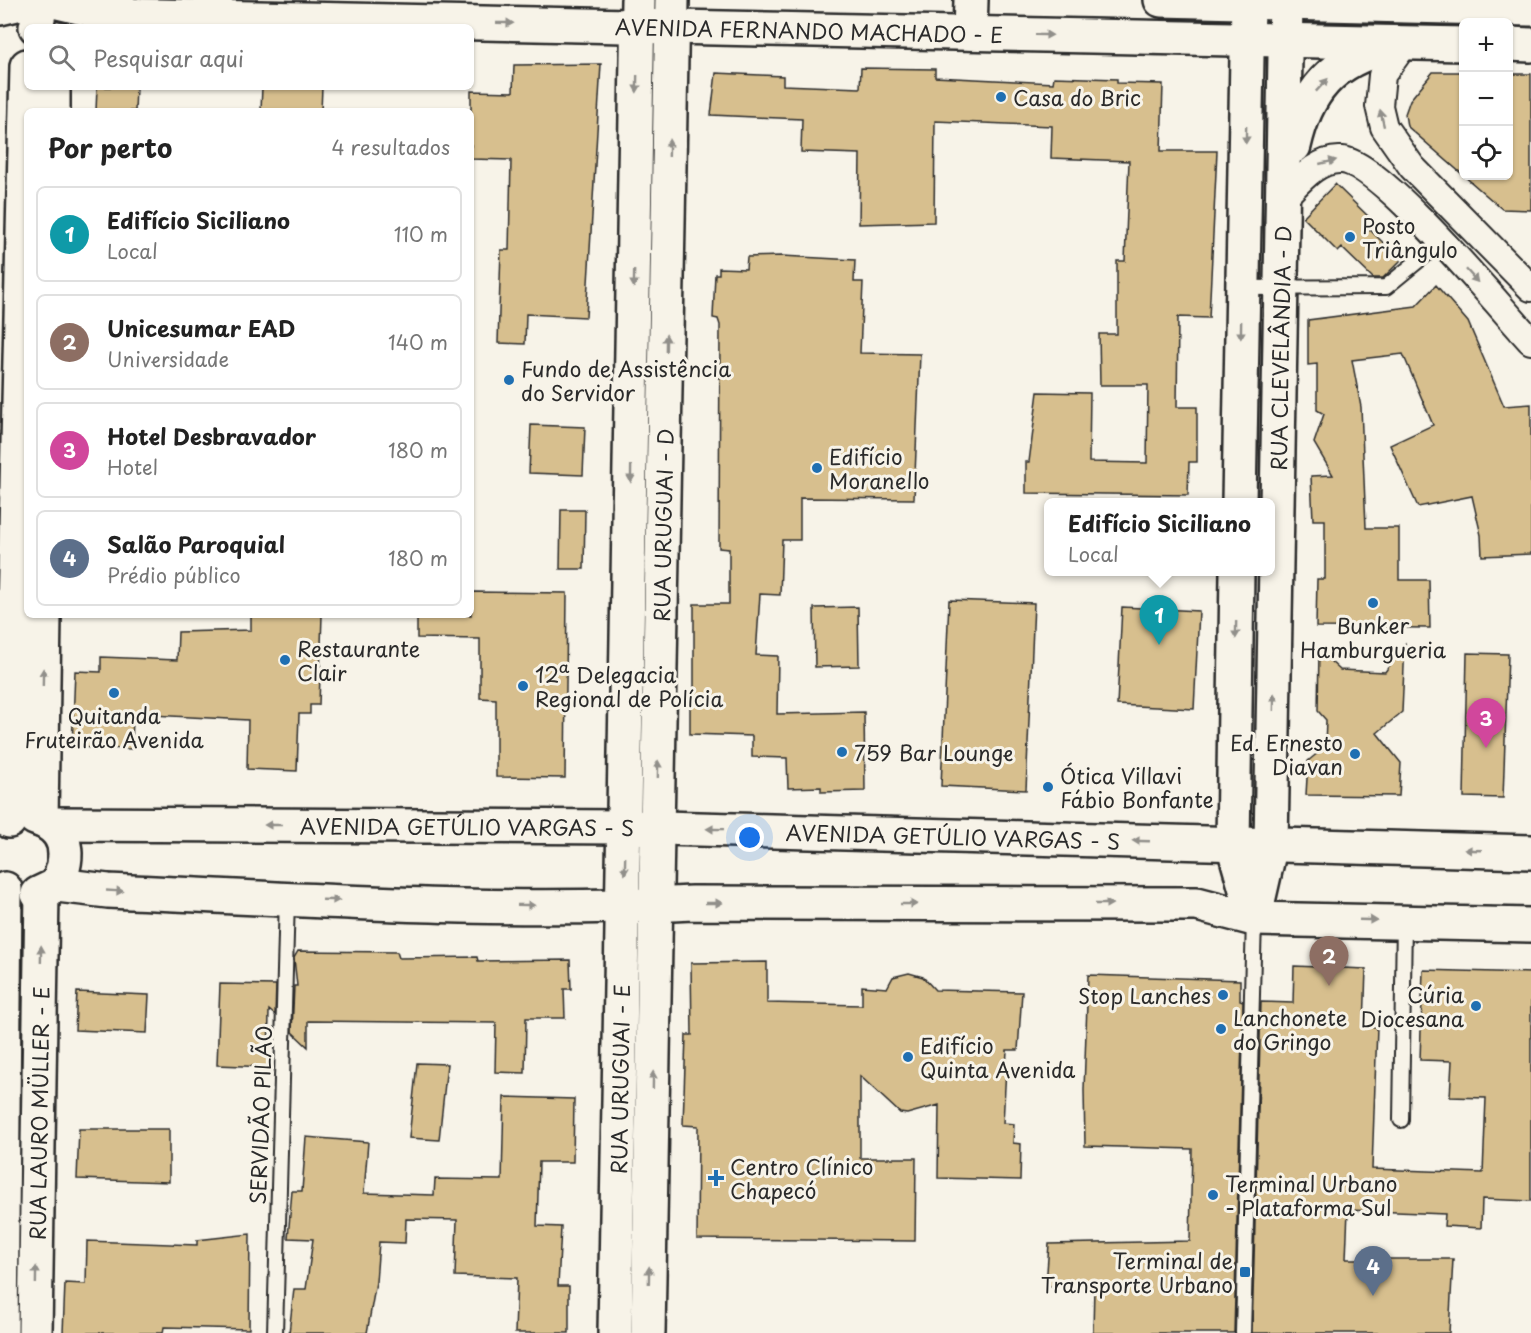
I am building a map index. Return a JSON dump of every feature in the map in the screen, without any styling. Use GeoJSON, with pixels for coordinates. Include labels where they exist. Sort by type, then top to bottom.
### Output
{"type":"FeatureCollection","features":[{"type":"Feature","properties":{"kind":"street"},"geometry":{"type":"LineString","coordinates":[[0,8],[34,0]]}},
{"type":"Feature","properties":{"kind":"street"},"geometry":{"type":"LineString","coordinates":[[37,24],[42,0]]}},
{"type":"Feature","properties":{"kind":"street"},"geometry":{"type":"LineString","coordinates":[[42,0],[46,24]]}},
{"type":"Feature","properties":{"kind":"street","name":"AVENIDA FERNANDO MACHADO - E"},"geometry":{"type":"LineString","coordinates":[[49,0],[113,15],[343,9],[671,13],[970,33],[1459,44]]}},
{"type":"Feature","properties":{"kind":"street"},"geometry":{"type":"LineString","coordinates":[[970,33],[971,0]]}},
{"type":"Feature","properties":{"kind":"street"},"geometry":{"type":"LineString","coordinates":[[1161,0],[1286,1],[1531,9]]}},
{"type":"Feature","properties":{"kind":"street","name":"RUA CLEVELÂNDIA - D"},"geometry":{"type":"LineString","coordinates":[[1239,498],[1248,1]]}},
{"type":"Feature","properties":{"kind":"street","name":"RUA CLEVELÂNDIA - D"},"geometry":{"type":"LineString","coordinates":[[1254,919],[1271,844],[1286,1]]}},
{"type":"Feature","properties":{"kind":"street","name":"RUA URUGUAI - D"},"geometry":{"type":"LineString","coordinates":[[638,13],[642,827]]}},
{"type":"Feature","properties":{"kind":"street","name":"RUA URUGUAI - D"},"geometry":{"type":"LineString","coordinates":[[642,827],[671,13]]}},
{"type":"Feature","properties":{"kind":"street"},"geometry":{"type":"LineString","coordinates":[[1406,42],[1382,75],[1379,106],[1384,127],[1412,167],[1531,288]]}},
{"type":"Feature","properties":{"kind":"street"},"geometry":{"type":"LineString","coordinates":[[1283,198],[1297,135],[1309,99],[1327,79],[1348,62],[1368,51],[1406,42]]}},
{"type":"Feature","properties":{"kind":"street"},"geometry":{"type":"LineString","coordinates":[[1513,44],[1531,45]]}},
{"type":"Feature","properties":{"kind":"street"},"geometry":{"type":"LineString","coordinates":[[26,108],[27,90]]}},
{"type":"Feature","properties":{"kind":"street"},"geometry":{"type":"LineString","coordinates":[[53,90],[53,108]]}},
{"type":"Feature","properties":{"kind":"street"},"geometry":{"type":"LineString","coordinates":[[1283,198],[1318,164],[1340,159],[1357,163],[1388,188],[1531,341]]}},
{"type":"Feature","properties":{"kind":"street"},"geometry":{"type":"LineString","coordinates":[[1388,188],[1412,167]]}},
{"type":"Feature","properties":{"kind":"street"},"geometry":{"type":"LineString","coordinates":[[17,824],[15,509],[24,224]]}},
{"type":"Feature","properties":{"kind":"street"},"geometry":{"type":"LineString","coordinates":[[1237,576],[1233,844],[1254,919]]}},
{"type":"Feature","properties":{"kind":"street"},"geometry":{"type":"LineString","coordinates":[[17,824],[44,618]]}},
{"type":"Feature","properties":{"kind":"street","name":"AVENIDA GETÚLIO VARGAS - S"},"geometry":{"type":"LineString","coordinates":[[17,824],[642,827],[1531,852]]}},
{"type":"Feature","properties":{"kind":"street","name":"RUA LAURO MÜLLER - E"},"geometry":{"type":"LineString","coordinates":[[17,824],[60,835],[65,847],[66,862],[50,889],[35,1333]]}},
{"type":"Feature","properties":{"kind":"street","name":"RUA URUGUAI - E"},"geometry":{"type":"LineString","coordinates":[[615,1333],[640,906],[642,827]]}},
{"type":"Feature","properties":{"kind":"street"},"geometry":{"type":"LineString","coordinates":[[3,887],[23,896],[50,889],[287,898],[640,906],[1197,904],[1254,919],[1531,925]]}},
{"type":"Feature","properties":{"kind":"street","name":"RUA LAURO MÜLLER - E"},"geometry":{"type":"LineString","coordinates":[[1,1333],[3,887]]}},
{"type":"Feature","properties":{"kind":"street","name":"RUA URUGUAI - E"},"geometry":{"type":"LineString","coordinates":[[640,906],[648,1333]]}},
{"type":"Feature","properties":{"kind":"lane"},"geometry":{"type":"LineString","coordinates":[[1242,288],[1386,287],[1441,243]]}},
{"type":"Feature","properties":{"kind":"lane","name":"SERVIDÃO PILÃO"},"geometry":{"type":"LineString","coordinates":[[275,1333],[287,898]]}},
{"type":"Feature","properties":{"kind":"lane"},"geometry":{"type":"LineString","coordinates":[[1243,1333],[1254,919]]}},
{"type":"Feature","properties":{"kind":"lane"},"geometry":{"type":"LineString","coordinates":[[1401,1120],[1404,921]]}},
{"type":"Feature","properties":{"kind":"building"},"geometry":{"type":"Polygon","coordinates":[[[601,64],[586,317],[526,314],[525,344],[498,343],[501,250],[509,250],[511,160],[474,159],[474,108],[471,108],[471,91],[513,92],[514,65],[601,64]]]}},
{"type":"Feature","properties":{"kind":"building"},"geometry":{"type":"Polygon","coordinates":[[[861,68],[935,69],[935,77],[1053,83],[1054,77],[1117,79],[1117,83],[1163,84],[1161,151],[1217,151],[1209,318],[1178,317],[1177,407],[1197,407],[1197,462],[1189,462],[1188,495],[1026,493],[1026,462],[1029,462],[1038,392],[1090,393],[1089,462],[1147,463],[1148,385],[1100,385],[1099,334],[1117,334],[1117,261],[1125,261],[1129,161],[1051,158],[1052,126],[935,121],[934,222],[859,224],[860,154],[801,152],[802,119],[711,115],[716,73],[783,76],[783,85],[860,88],[861,68]]]}},
{"type":"Feature","properties":{"kind":"building"},"geometry":{"type":"Polygon","coordinates":[[[1433,72],[1459,72],[1459,172],[1407,126],[1405,114],[1410,100],[1433,72]]]}},
{"type":"Feature","properties":{"kind":"building"},"geometry":{"type":"Polygon","coordinates":[[[1513,74],[1531,74],[1531,210],[1502,209],[1469,180],[1513,180],[1513,74]]]}},
{"type":"Feature","properties":{"kind":"building"},"geometry":{"type":"Polygon","coordinates":[[[97,90],[136,90],[135,108],[96,108],[97,90]]]}},
{"type":"Feature","properties":{"kind":"building"},"geometry":{"type":"Polygon","coordinates":[[[262,90],[322,90],[321,108],[261,108],[262,90]]]}},
{"type":"Feature","properties":{"kind":"building","name":"Posto Triângulo"},"geometry":{"type":"Polygon","coordinates":[[[1335,184],[1372,220],[1366,226],[1401,260],[1383,278],[1373,278],[1342,248],[1338,252],[1303,217],[1335,184]]]}},
{"type":"Feature","properties":{"kind":"building"},"geometry":{"type":"Polygon","coordinates":[[[782,256],[855,260],[854,282],[863,282],[860,353],[920,354],[914,499],[800,498],[800,540],[782,540],[780,595],[760,594],[756,655],[778,656],[777,714],[864,712],[865,791],[821,792],[821,787],[788,788],[787,758],[752,757],[752,736],[690,734],[690,700],[694,700],[694,604],[729,604],[729,549],[719,548],[720,325],[718,319],[713,318],[715,274],[719,274],[719,268],[746,269],[747,257],[782,256]]]}},
{"type":"Feature","properties":{"kind":"building"},"geometry":{"type":"Polygon","coordinates":[[[1436,285],[1468,322],[1504,406],[1531,404],[1531,554],[1482,556],[1481,535],[1472,496],[1418,507],[1390,445],[1433,425],[1403,354],[1352,360],[1361,407],[1366,528],[1399,528],[1399,580],[1429,580],[1430,628],[1316,627],[1317,579],[1325,579],[1325,520],[1313,520],[1311,476],[1333,475],[1314,443],[1324,414],[1317,410],[1317,364],[1308,365],[1308,320],[1416,306],[1436,285]]]}},
{"type":"Feature","properties":{"kind":"building"},"geometry":{"type":"Polygon","coordinates":[[[531,425],[585,427],[583,475],[529,473],[531,425]]]}},
{"type":"Feature","properties":{"kind":"building"},"geometry":{"type":"Polygon","coordinates":[[[561,510],[585,510],[584,569],[560,569],[561,510]]]}},
{"type":"Feature","properties":{"kind":"building","name":"12ª Delegacia Regional de Polícia"},"geometry":{"type":"Polygon","coordinates":[[[474,592],[567,593],[565,778],[496,777],[496,699],[480,698],[480,639],[417,638],[417,618],[474,618],[474,592]]]}},
{"type":"Feature","properties":{"kind":"building"},"geometry":{"type":"Polygon","coordinates":[[[949,600],[1034,603],[1026,790],[941,786],[949,600]]]}},
{"type":"Feature","properties":{"kind":"building"},"geometry":{"type":"Polygon","coordinates":[[[858,607],[859,666],[815,667],[814,608],[858,607]]]}},
{"type":"Feature","properties":{"kind":"building"},"geometry":{"type":"Polygon","coordinates":[[[1122,607],[1199,611],[1194,709],[1117,705],[1122,607]]]}},
{"type":"Feature","properties":{"kind":"building"},"geometry":{"type":"Polygon","coordinates":[[[251,618],[322,618],[319,705],[310,705],[310,714],[299,714],[297,771],[247,769],[248,720],[133,714],[132,749],[72,747],[75,671],[101,672],[101,657],[177,660],[178,632],[251,630],[251,618]]]}},
{"type":"Feature","properties":{"kind":"building"},"geometry":{"type":"Polygon","coordinates":[[[1405,644],[1402,712],[1377,733],[1401,763],[1399,796],[1306,795],[1308,761],[1325,747],[1326,720],[1318,711],[1319,651],[1340,670],[1385,672],[1405,644]]]}},
{"type":"Feature","properties":{"kind":"building"},"geometry":{"type":"Polygon","coordinates":[[[1467,653],[1508,654],[1503,798],[1464,797],[1467,653]]]}},
{"type":"Feature","properties":{"kind":"building"},"geometry":{"type":"Polygon","coordinates":[[[298,951],[397,952],[399,958],[477,957],[478,961],[570,960],[571,989],[564,989],[565,1018],[526,1018],[525,1073],[495,1072],[496,1023],[308,1021],[308,1047],[292,1032],[294,986],[297,986],[294,958],[298,951]]]}},
{"type":"Feature","properties":{"kind":"building"},"geometry":{"type":"Polygon","coordinates":[[[767,962],[767,1003],[862,1005],[862,986],[887,988],[893,977],[909,973],[923,977],[935,990],[1022,992],[1018,1050],[1007,1050],[1003,1123],[1014,1124],[1013,1143],[1021,1144],[1020,1180],[938,1178],[939,1105],[907,1114],[900,1113],[860,1076],[860,1158],[916,1158],[915,1241],[697,1239],[698,1126],[683,1125],[686,1035],[692,1035],[691,963],[767,962]]]}},
{"type":"Feature","properties":{"kind":"building"},"geometry":{"type":"Polygon","coordinates":[[[1294,966],[1366,969],[1364,1026],[1377,1027],[1372,1169],[1483,1173],[1486,1098],[1450,1097],[1452,1061],[1420,1060],[1423,970],[1531,973],[1531,1201],[1482,1199],[1481,1228],[1444,1226],[1445,1214],[1348,1210],[1346,1259],[1453,1259],[1449,1333],[1252,1333],[1261,1002],[1293,1003],[1294,966]]]}},
{"type":"Feature","properties":{"kind":"building"},"geometry":{"type":"Polygon","coordinates":[[[1088,975],[1240,980],[1240,1000],[1243,1001],[1234,1333],[1093,1333],[1094,1286],[1046,1286],[1049,1244],[1190,1241],[1192,1149],[1085,1146],[1084,1090],[1088,975]]]}},
{"type":"Feature","properties":{"kind":"building"},"geometry":{"type":"Polygon","coordinates":[[[220,984],[276,985],[275,1015],[269,1010],[268,1067],[217,1065],[220,984]]]}},
{"type":"Feature","properties":{"kind":"building"},"geometry":{"type":"Polygon","coordinates":[[[77,992],[149,995],[147,1033],[75,1030],[77,992]]]}},
{"type":"Feature","properties":{"kind":"building"},"geometry":{"type":"Polygon","coordinates":[[[417,1063],[447,1064],[439,1140],[409,1138],[417,1063]]]}},
{"type":"Feature","properties":{"kind":"building"},"geometry":{"type":"Polygon","coordinates":[[[504,1097],[574,1099],[573,1162],[539,1162],[537,1226],[561,1227],[558,1286],[569,1286],[569,1333],[515,1333],[517,1278],[455,1276],[457,1220],[406,1219],[405,1243],[379,1242],[376,1282],[367,1333],[289,1333],[294,1289],[306,1289],[313,1239],[288,1238],[292,1191],[302,1191],[306,1137],[368,1142],[364,1193],[434,1195],[435,1179],[502,1180],[504,1097]]]}},
{"type":"Feature","properties":{"kind":"building"},"geometry":{"type":"Polygon","coordinates":[[[79,1129],[169,1129],[169,1182],[77,1179],[79,1129]]]}},
{"type":"Feature","properties":{"kind":"building"},"geometry":{"type":"Polygon","coordinates":[[[250,1234],[249,1329],[164,1327],[163,1333],[63,1333],[65,1283],[86,1284],[87,1241],[197,1245],[197,1240],[250,1234]]]}},
{"type":"Feature","properties":{"kind":"place","name":"Casa do Bric"},"geometry":{"type":"Point","coordinates":[1001,97]}},
{"type":"Feature","properties":{"kind":"place","name":"Posto Triângulo"},"geometry":{"type":"Point","coordinates":[1350,237]}},
{"type":"Feature","properties":{"kind":"place","name":"Fundo de Assistência do Servidor"},"geometry":{"type":"Point","coordinates":[509,380]}},
{"type":"Feature","properties":{"kind":"place","name":"Edifício Moranello"},"geometry":{"type":"Point","coordinates":[817,468]}},
{"type":"Feature","properties":{"kind":"place","name":"Bunker Hamburgueria"},"geometry":{"type":"Point","coordinates":[1373,603]}},
{"type":"Feature","properties":{"kind":"place","name":"Edifício Siciliano"},"geometry":{"type":"Point","coordinates":[1159,645]}},
{"type":"Feature","properties":{"kind":"place","name":"Restaurante Clair"},"geometry":{"type":"Point","coordinates":[285,660]}},
{"type":"Feature","properties":{"kind":"place","name":"12ª Delegacia Regional de Polícia"},"geometry":{"type":"Point","coordinates":[523,686]}},
{"type":"Feature","properties":{"kind":"place","name":"Quitanda Fruteirão Avenida"},"geometry":{"type":"Point","coordinates":[114,693]}},
{"type":"Feature","properties":{"kind":"place","name":"Hotel Desbravador"},"geometry":{"type":"Point","coordinates":[1486,748]}},
{"type":"Feature","properties":{"kind":"place","name":"759 Bar Lounge"},"geometry":{"type":"Point","coordinates":[842,752]}},
{"type":"Feature","properties":{"kind":"place","name":"Ed. Ernesto Diavan"},"geometry":{"type":"Point","coordinates":[1355,754]}},
{"type":"Feature","properties":{"kind":"place","name":"Ótica Villavi Fábio Bonfante"},"geometry":{"type":"Point","coordinates":[1048,787]}},
{"type":"Feature","properties":{"kind":"place","name":"Unicesumar EAD"},"geometry":{"type":"Point","coordinates":[1329,986]}},
{"type":"Feature","properties":{"kind":"place","name":"Stop Lanches"},"geometry":{"type":"Point","coordinates":[1223,995]}},
{"type":"Feature","properties":{"kind":"place","name":"Cúria Diocesana"},"geometry":{"type":"Point","coordinates":[1476,1006]}},
{"type":"Feature","properties":{"kind":"place","name":"Lanchonete do Gringo"},"geometry":{"type":"Point","coordinates":[1221,1029]}},
{"type":"Feature","properties":{"kind":"place","name":"Edifício Quinta Avenida"},"geometry":{"type":"Point","coordinates":[908,1057]}},
{"type":"Feature","properties":{"kind":"place","name":"Centro Clínico Chapecó"},"geometry":{"type":"Point","coordinates":[716,1178]}},
{"type":"Feature","properties":{"kind":"place","name":"Terminal Urbano - Plataforma Sul"},"geometry":{"type":"Point","coordinates":[1213,1195]}},
{"type":"Feature","properties":{"kind":"place","name":"Terminal de Transporte Urbano"},"geometry":{"type":"Point","coordinates":[1245,1272]}},
{"type":"Feature","properties":{"kind":"place","name":"Salão Paroquial"},"geometry":{"type":"Point","coordinates":[1373,1296]}}]}
